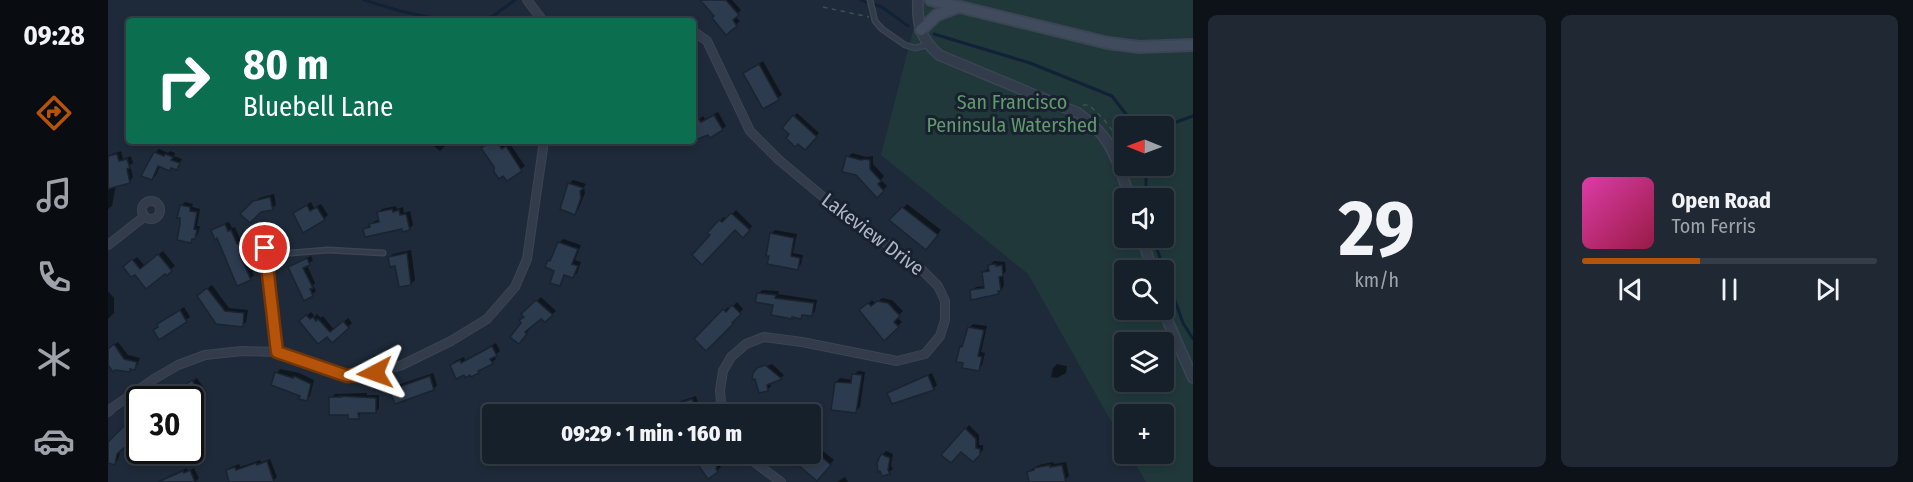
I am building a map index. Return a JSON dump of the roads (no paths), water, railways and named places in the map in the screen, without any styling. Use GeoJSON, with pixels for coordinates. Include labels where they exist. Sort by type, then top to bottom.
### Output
{"type":"FeatureCollection","features":[{"type":"Feature","properties":{"kind":"main road"},"geometry":{"type":"LineString","coordinates":[[931,0],[1108,43],[1139,46],[1193,45]]}},
{"type":"Feature","properties":{"kind":"main road"},"geometry":{"type":"LineString","coordinates":[[921,30],[937,15],[958,7]]}},
{"type":"Feature","properties":{"kind":"street"},"geometry":{"type":"LineString","coordinates":[[527,0],[541,18]]}},
{"type":"Feature","properties":{"kind":"street"},"geometry":{"type":"LineString","coordinates":[[918,0],[918,16],[927,45],[952,62],[1078,113],[1104,137],[1127,188]]}},
{"type":"Feature","properties":{"kind":"street","name":"Lakeview Drive"},"geometry":{"type":"LineString","coordinates":[[696,33],[707,41],[750,131],[779,160],[828,201],[920,268],[938,286],[945,301],[945,320],[940,336],[925,354],[897,361],[802,342],[764,338],[746,344],[731,357],[723,371],[720,390],[721,404]]}},
{"type":"Feature","properties":{"kind":"street"},"geometry":{"type":"LineString","coordinates":[[109,408],[177,365],[205,354],[242,351],[277,352],[347,376],[375,373],[402,365],[451,341],[487,319],[515,287],[527,259],[544,144]]}},
{"type":"Feature","properties":{"kind":"street"},"geometry":{"type":"LineString","coordinates":[[108,245],[145,216]]}},
{"type":"Feature","properties":{"kind":"street"},"geometry":{"type":"LineString","coordinates":[[277,234],[265,248],[277,352]]}},
{"type":"Feature","properties":{"kind":"street"},"geometry":{"type":"LineString","coordinates":[[1167,320],[1193,378]]}},
{"type":"Feature","properties":{"kind":"street"},"geometry":{"type":"LineString","coordinates":[[757,464],[781,482]]}},
{"type":"Feature","properties":{"kind":"lane"},"geometry":{"type":"LineString","coordinates":[[870,0],[874,18],[882,29],[905,45],[915,48],[927,45]]}},
{"type":"Feature","properties":{"kind":"lane"},"geometry":{"type":"LineString","coordinates":[[266,255],[328,249],[383,253]]}},
{"type":"Feature","properties":{"kind":"waterway"},"geometry":{"type":"LineString","coordinates":[[364,0],[433,18]]}},
{"type":"Feature","properties":{"kind":"waterway"},"geometry":{"type":"LineString","coordinates":[[487,18],[515,0]]}},
{"type":"Feature","properties":{"kind":"waterway"},"geometry":{"type":"LineString","coordinates":[[861,0],[882,7],[908,26]]}},
{"type":"Feature","properties":{"kind":"waterway"},"geometry":{"type":"LineString","coordinates":[[934,34],[1030,63],[1112,96],[1127,116]]}},
{"type":"Feature","properties":{"kind":"waterway"},"geometry":{"type":"LineString","coordinates":[[1174,123],[1193,116]]}},
{"type":"Feature","properties":{"kind":"waterway"},"geometry":{"type":"LineString","coordinates":[[1146,176],[1146,188]]}},
{"type":"Feature","properties":{"kind":"waterway"},"geometry":{"type":"LineString","coordinates":[[1157,248],[1161,260]]}},
{"type":"Feature","properties":{"kind":"waterway"},"geometry":{"type":"LineString","coordinates":[[1174,298],[1183,323],[1193,339]]}},
{"type":"Feature","properties":{"kind":"park label","name":"San Francisco Peninsula Watershed"},"geometry":{"type":"Point","coordinates":[1012,114]}}]}
